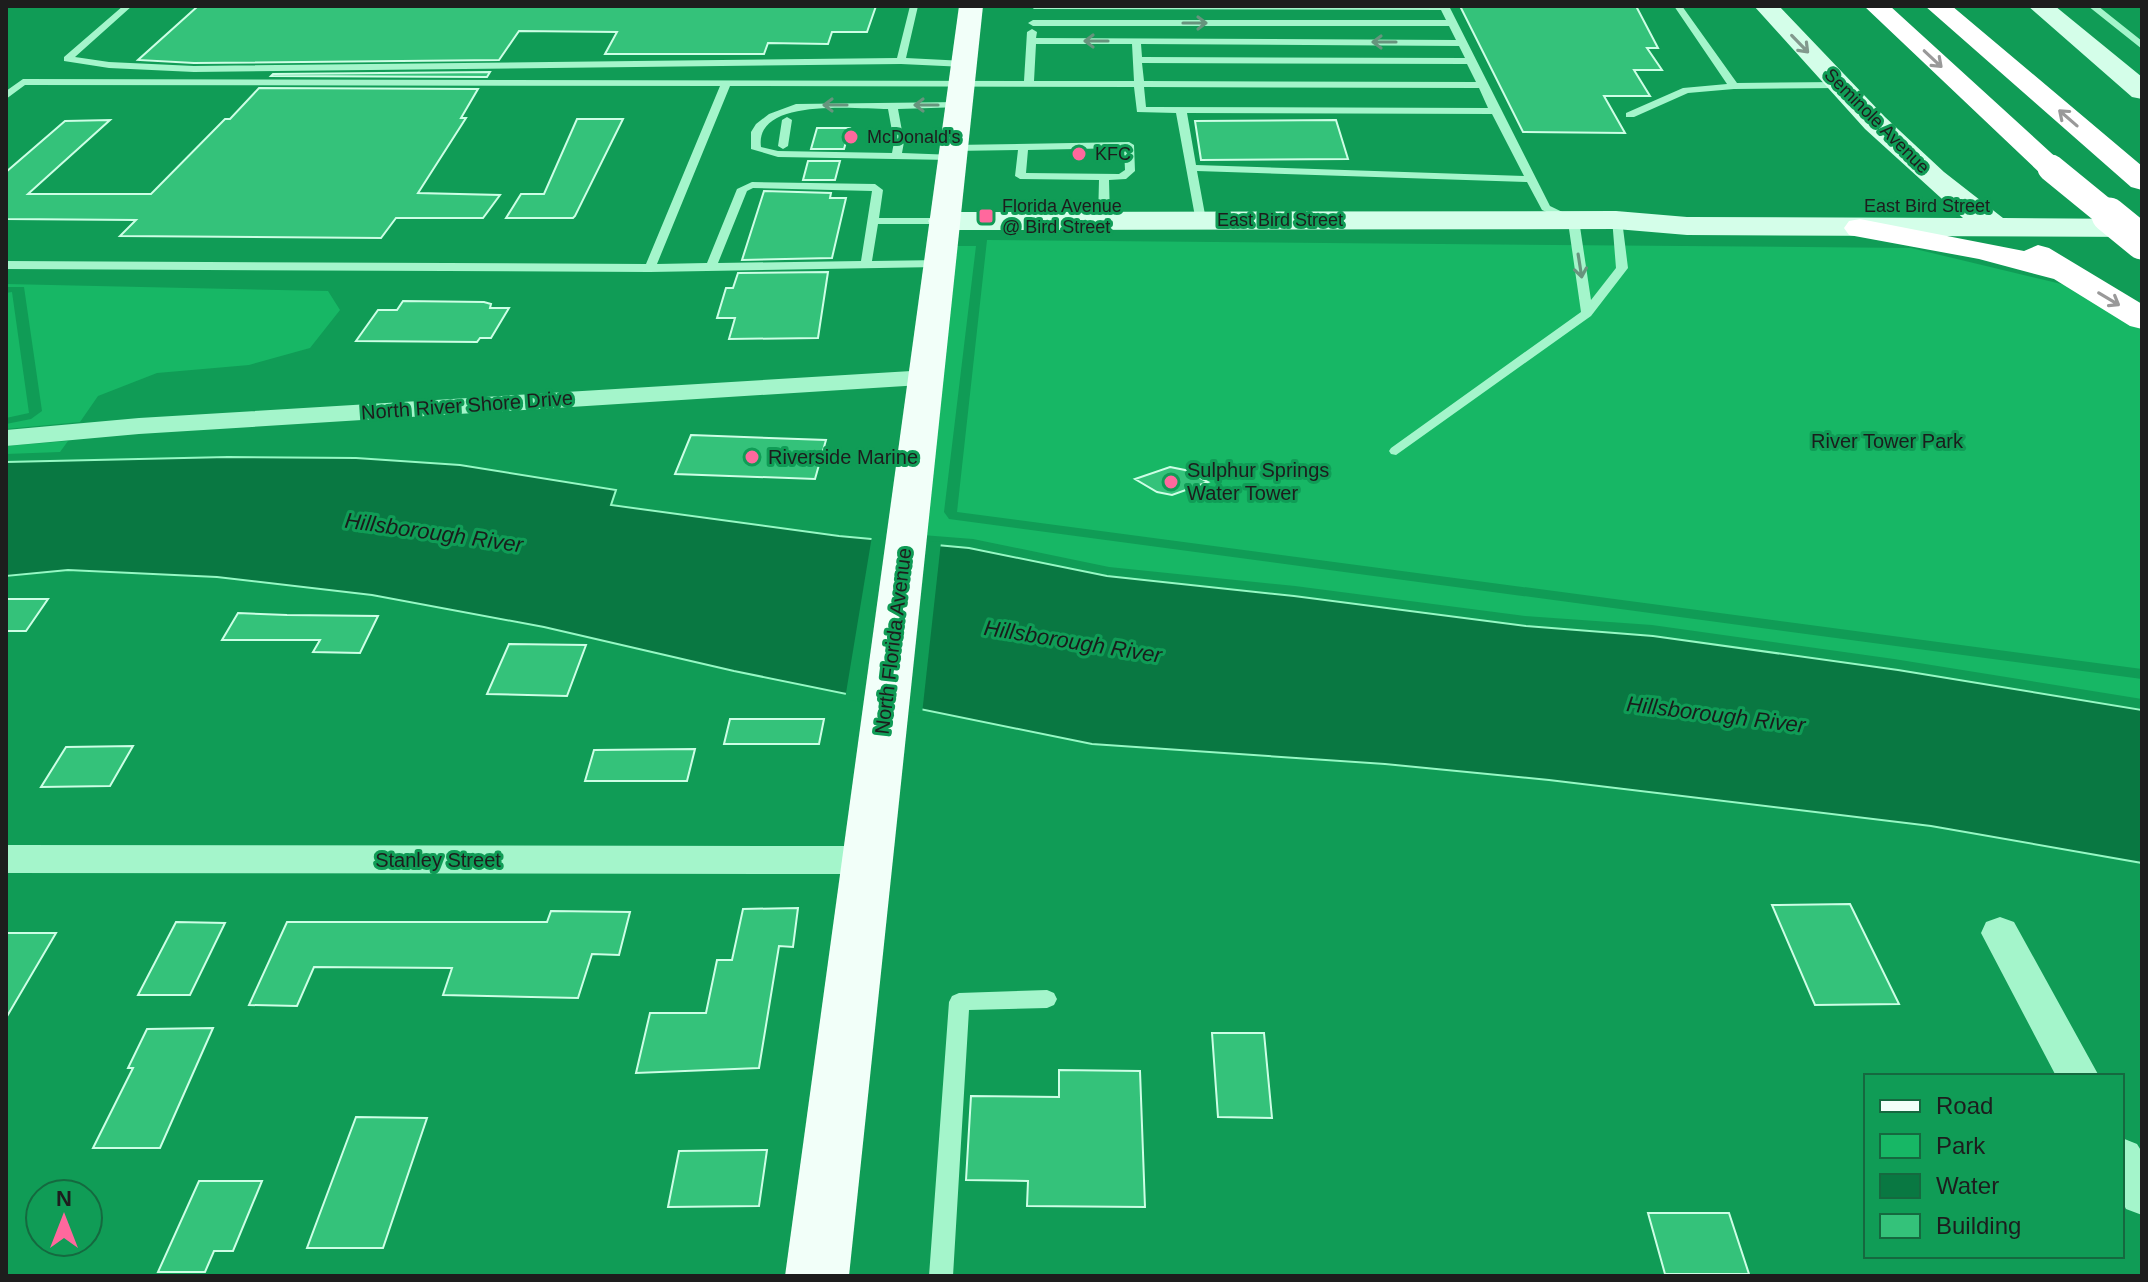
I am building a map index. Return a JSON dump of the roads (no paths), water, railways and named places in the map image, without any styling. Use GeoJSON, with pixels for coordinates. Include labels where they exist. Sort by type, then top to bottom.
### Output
{"type":"FeatureCollection","features":[{"type":"Feature","properties":{"kind":"highway"},"geometry":{"type":"LineString","coordinates":[[1876,6],[2051,168],[2142,242]]}},
{"type":"Feature","properties":{"kind":"highway"},"geometry":{"type":"LineString","coordinates":[[1937,6],[2134,175]]}},
{"type":"Feature","properties":{"kind":"highway"},"geometry":{"type":"LineString","coordinates":[[1860,228],[1969,247],[2062,271]]}},
{"type":"Feature","properties":{"kind":"highway"},"geometry":{"type":"LineString","coordinates":[[1996,228],[2142,319]]}},
{"type":"Feature","properties":{"kind":"main road","name":"North Florida Avenue"},"geometry":{"type":"LineString","coordinates":[[817,1276],[870,860],[883,715],[928,378],[938,263],[971,6]]}},
{"type":"Feature","properties":{"kind":"street","name":"Seminole Avenue"},"geometry":{"type":"LineString","coordinates":[[1766,6],[1839,85],[1965,206],[1996,228]]}},
{"type":"Feature","properties":{"kind":"street"},"geometry":{"type":"LineString","coordinates":[[2040,6],[2142,91]]}},
{"type":"Feature","properties":{"kind":"street","name":"East Bird Street"},"geometry":{"type":"LineString","coordinates":[[1616,220],[1678,208],[2142,206]]}},
{"type":"Feature","properties":{"kind":"street","name":"East Bird Street"},"geometry":{"type":"LineString","coordinates":[[944,221],[1616,220],[1687,226],[2142,228]]}},
{"type":"Feature","properties":{"kind":"street","name":"North River Shore Drive"},"geometry":{"type":"LineString","coordinates":[[6,438],[139,426],[928,378]]}},
{"type":"Feature","properties":{"kind":"street","name":"Stanley Street"},"geometry":{"type":"LineString","coordinates":[[6,859],[870,860]]}},
{"type":"Feature","properties":{"kind":"street"},"geometry":{"type":"LineString","coordinates":[[2000,933],[2077,1074]]}},
{"type":"Feature","properties":{"kind":"lane"},"geometry":{"type":"LineString","coordinates":[[128,6],[67,59],[109,65],[194,69],[901,61],[962,84]]}},
{"type":"Feature","properties":{"kind":"lane"},"geometry":{"type":"LineString","coordinates":[[901,61],[914,6]]}},
{"type":"Feature","properties":{"kind":"lane"},"geometry":{"type":"LineString","coordinates":[[1029,83],[1034,6],[1445,6],[1546,208],[1573,220],[1587,313]]}},
{"type":"Feature","properties":{"kind":"lane"},"geometry":{"type":"LineString","coordinates":[[1678,6],[1734,86]]}},
{"type":"Feature","properties":{"kind":"lane"},"geometry":{"type":"LineString","coordinates":[[2092,6],[2142,46]]}},
{"type":"Feature","properties":{"kind":"lane"},"geometry":{"type":"LineString","coordinates":[[1033,23],[1452,23]]}},
{"type":"Feature","properties":{"kind":"lane"},"geometry":{"type":"LineString","coordinates":[[1032,41],[1462,43]]}},
{"type":"Feature","properties":{"kind":"lane"},"geometry":{"type":"LineString","coordinates":[[1136,41],[1141,110],[1495,111]]}},
{"type":"Feature","properties":{"kind":"lane"},"geometry":{"type":"LineString","coordinates":[[1136,60],[1471,61]]}},
{"type":"Feature","properties":{"kind":"lane"},"geometry":{"type":"LineString","coordinates":[[6,96],[23,82],[1483,85]]}},
{"type":"Feature","properties":{"kind":"lane"},"geometry":{"type":"LineString","coordinates":[[650,268],[726,83]]}},
{"type":"Feature","properties":{"kind":"lane"},"geometry":{"type":"LineString","coordinates":[[962,84],[892,105],[822,105],[778,112],[757,129],[754,139],[756,149],[791,155],[892,157],[1023,148],[1038,144],[1129,145],[1128,174],[1104,177],[1020,176],[1023,148]]}},
{"type":"Feature","properties":{"kind":"lane"},"geometry":{"type":"LineString","coordinates":[[1630,115],[1686,90],[1734,86],[1839,85]]}},
{"type":"Feature","properties":{"kind":"lane"},"geometry":{"type":"LineString","coordinates":[[892,105],[899,142],[892,157]]}},
{"type":"Feature","properties":{"kind":"lane"},"geometry":{"type":"LineString","coordinates":[[792,108],[787,120],[765,132],[762,138],[769,144],[875,150],[892,157]]}},
{"type":"Feature","properties":{"kind":"lane"},"geometry":{"type":"LineString","coordinates":[[1181,110],[1200,220]]}},
{"type":"Feature","properties":{"kind":"lane"},"geometry":{"type":"LineString","coordinates":[[783,146],[789,125],[787,120]]}},
{"type":"Feature","properties":{"kind":"lane"},"geometry":{"type":"LineString","coordinates":[[1191,168],[1530,179]]}},
{"type":"Feature","properties":{"kind":"lane"},"geometry":{"type":"LineString","coordinates":[[1104,177],[1104,220]]}},
{"type":"Feature","properties":{"kind":"lane"},"geometry":{"type":"LineString","coordinates":[[711,267],[742,189],[752,185],[871,186],[878,190],[866,264]]}},
{"type":"Feature","properties":{"kind":"lane"},"geometry":{"type":"LineString","coordinates":[[1396,451],[1587,313],[1622,268],[1616,220]]}},
{"type":"Feature","properties":{"kind":"lane"},"geometry":{"type":"LineString","coordinates":[[873,221],[944,221]]}},
{"type":"Feature","properties":{"kind":"lane"},"geometry":{"type":"LineString","coordinates":[[6,265],[650,268],[938,263]]}},
{"type":"Feature","properties":{"kind":"lane"},"geometry":{"type":"LineString","coordinates":[[941,1276],[959,1002],[1047,999]]}},
{"type":"Feature","properties":{"kind":"water","name":"Hillsborough River"},"geometry":{"type":"Polygon","coordinates":[[[228,457],[356,458],[460,465],[616,490],[611,505],[839,536],[969,548],[1107,576],[1526,626],[1653,636],[1898,670],[2142,710],[2142,863],[1931,826],[1549,780],[1385,764],[1092,744],[734,671],[544,627],[372,595],[217,577],[68,570],[6,576],[6,462],[228,457]]]}},
{"type":"Feature","properties":{"kind":"place","name":"McDonald's"},"geometry":{"type":"Point","coordinates":[851,137]}},
{"type":"Feature","properties":{"kind":"place","name":"KFC"},"geometry":{"type":"Point","coordinates":[1079,154]}},
{"type":"Feature","properties":{"kind":"place","name":"Florida Avenue @ Bird Street"},"geometry":{"type":"Point","coordinates":[986,216]}},
{"type":"Feature","properties":{"kind":"place","name":"Riverside Marine"},"geometry":{"type":"Point","coordinates":[752,457]}},
{"type":"Feature","properties":{"kind":"place","name":"Sulphur Springs Water Tower"},"geometry":{"type":"Point","coordinates":[1171,482]}},
{"type":"Feature","properties":{"kind":"park label","name":"River Tower Park"},"geometry":{"type":"Point","coordinates":[1887,441]}}]}
